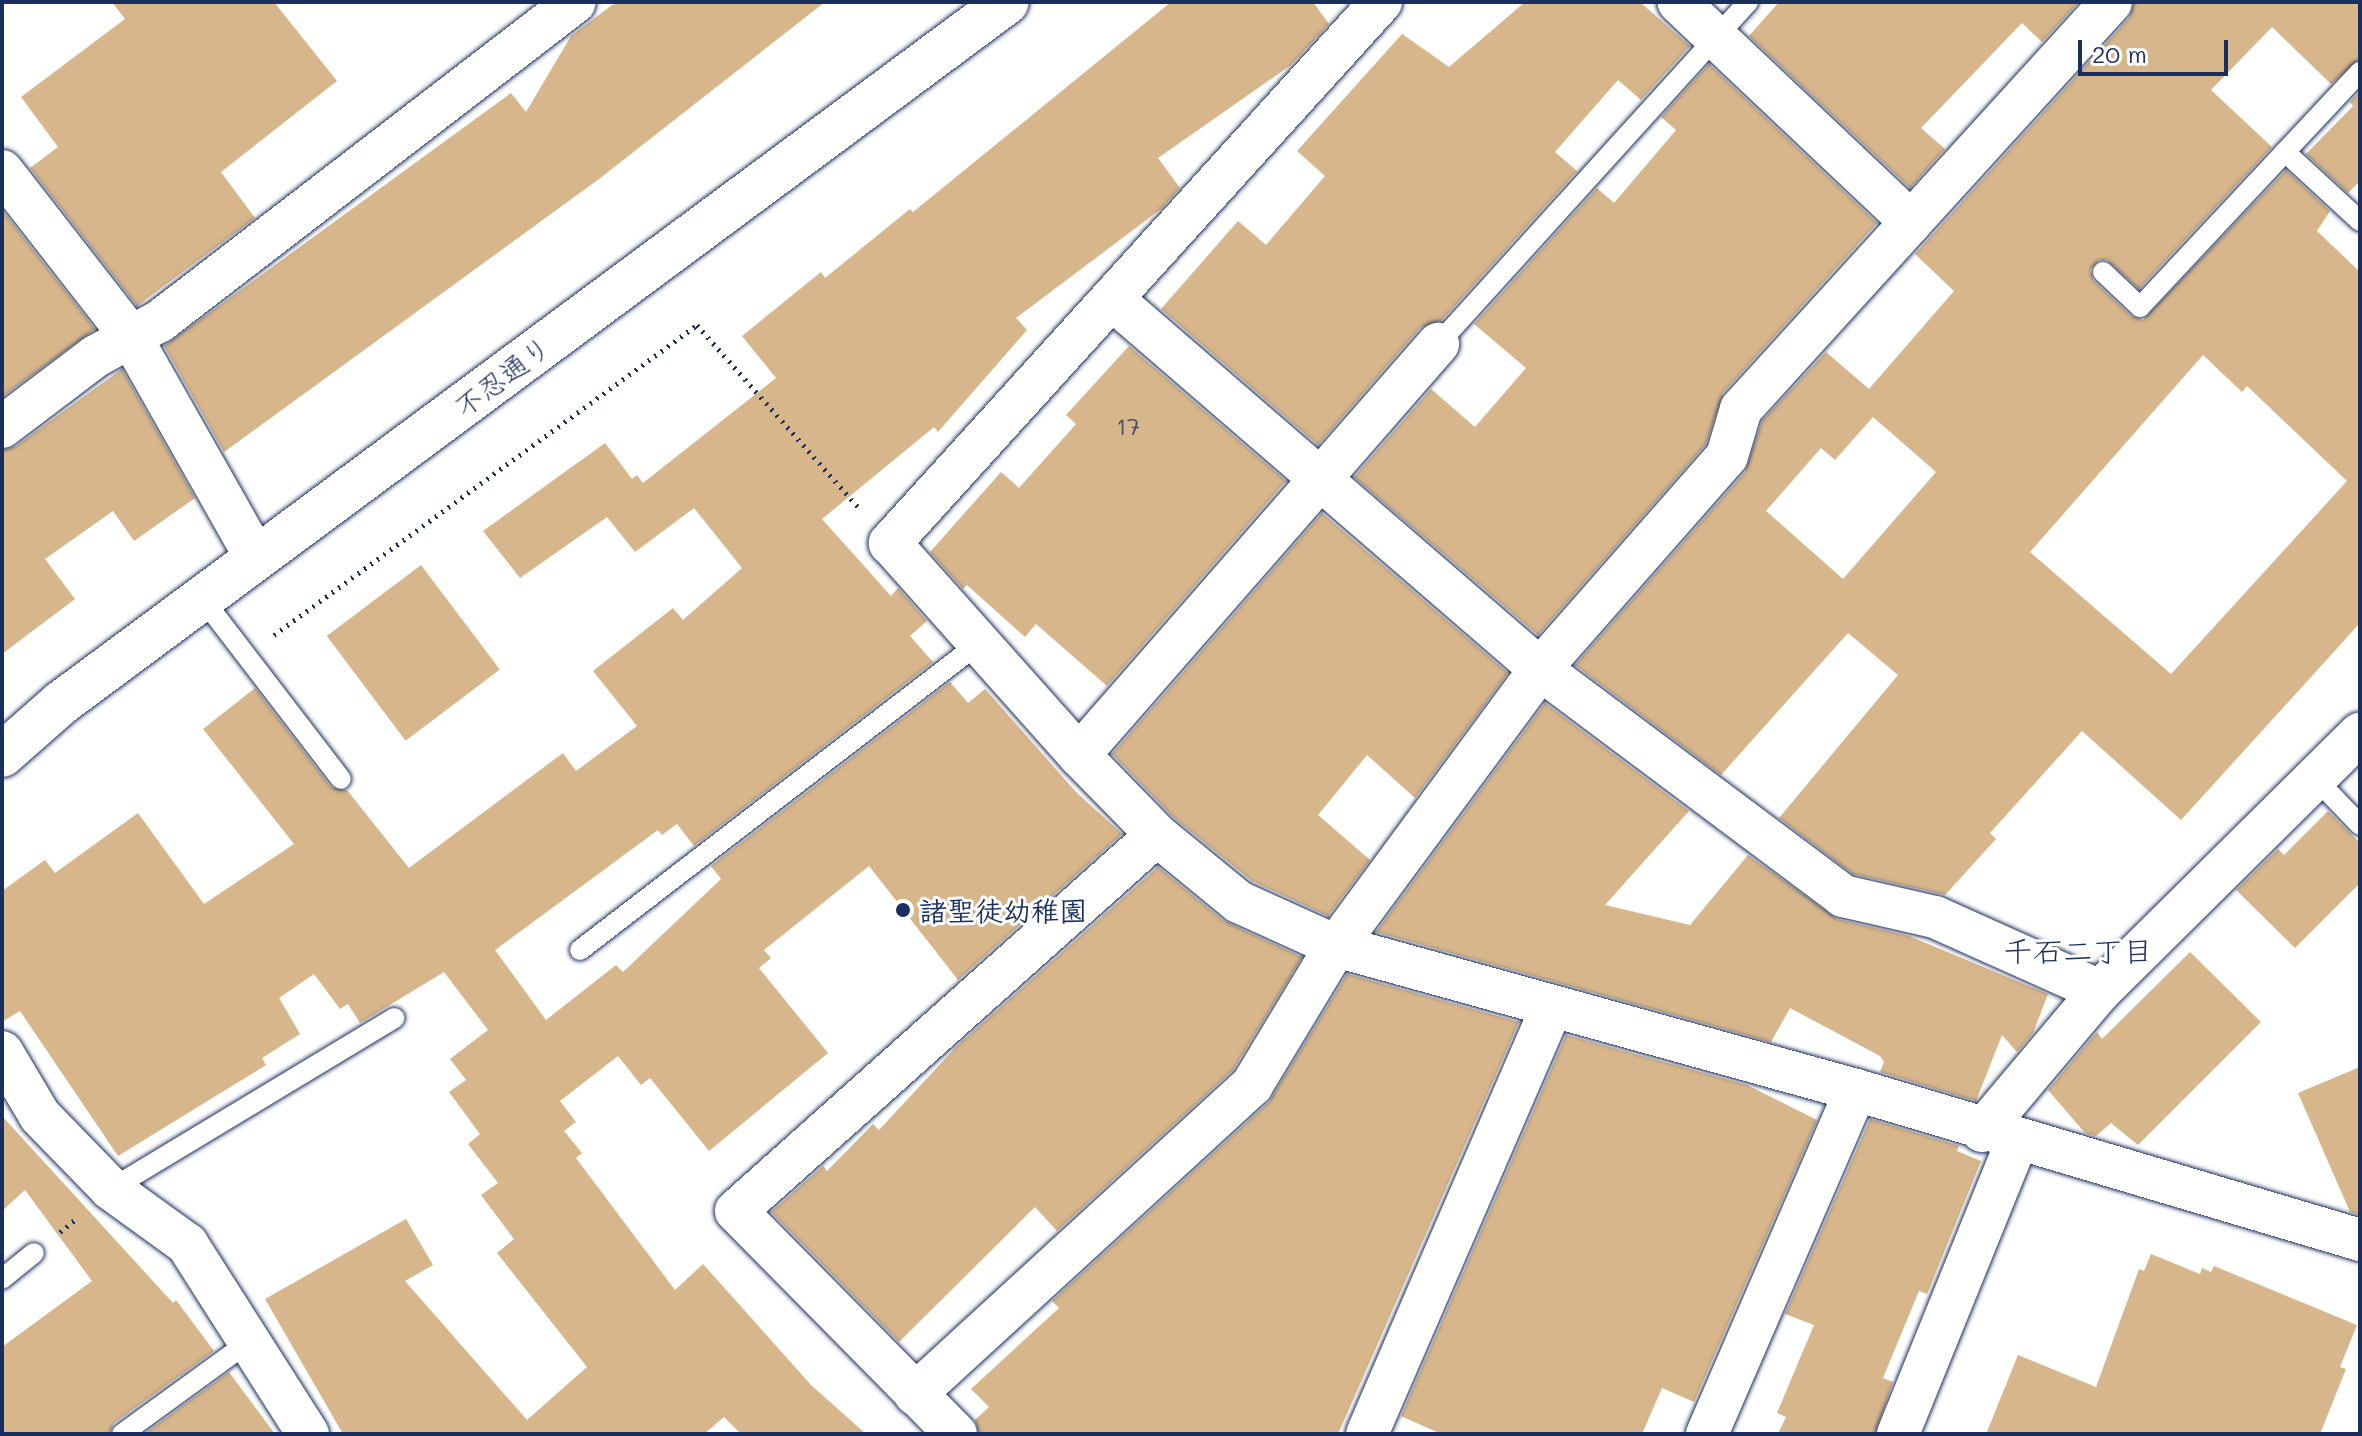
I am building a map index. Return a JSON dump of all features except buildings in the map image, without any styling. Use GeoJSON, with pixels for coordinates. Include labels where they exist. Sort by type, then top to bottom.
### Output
{"type":"FeatureCollection","features":[{"type":"Feature","properties":{"kind":"main road","name":"不忍通り"},"geometry":{"type":"LineString","coordinates":[[2,755],[61,703],[1007,2]]}},
{"type":"Feature","properties":{"kind":"street"},"geometry":{"type":"LineString","coordinates":[[2,427],[96,356],[160,321],[575,2]]}},
{"type":"Feature","properties":{"kind":"street"},"geometry":{"type":"LineString","coordinates":[[1678,2],[1911,222]]}},
{"type":"Feature","properties":{"kind":"street"},"geometry":{"type":"LineString","coordinates":[[915,1394],[1252,1085],[1336,946],[1540,669],[1727,456],[1741,409],[2111,2]]}},
{"type":"Feature","properties":{"kind":"street"},"geometry":{"type":"LineString","coordinates":[[1359,11],[1112,299],[890,543],[1079,755],[1157,835],[1239,902],[1336,946],[1856,1090],[2000,1136],[2360,1240]]}},
{"type":"Feature","properties":{"kind":"street"},"geometry":{"type":"LineString","coordinates":[[2,171],[131,337],[256,558]]}},
{"type":"Feature","properties":{"kind":"street"},"geometry":{"type":"LineString","coordinates":[[1112,299],[1324,479],[1540,669],[1843,896],[1935,917],[2100,991]]}},
{"type":"Feature","properties":{"kind":"street"},"geometry":{"type":"LineString","coordinates":[[1079,755],[1324,479],[1438,344]]}},
{"type":"Feature","properties":{"kind":"street"},"geometry":{"type":"LineString","coordinates":[[1898,1434],[2000,1136],[2100,991],[2360,734]]}},
{"type":"Feature","properties":{"kind":"street"},"geometry":{"type":"LineString","coordinates":[[956,1434],[736,1211],[1157,835]]}},
{"type":"Feature","properties":{"kind":"street"},"geometry":{"type":"LineString","coordinates":[[1367,1434],[1552,1007]]}},
{"type":"Feature","properties":{"kind":"street"},"geometry":{"type":"LineString","coordinates":[[2,1052],[40,1116],[111,1189],[187,1244],[308,1434]]}},
{"type":"Feature","properties":{"kind":"street"},"geometry":{"type":"LineString","coordinates":[[1707,1434],[1856,1090]]}},
{"type":"Feature","properties":{"kind":"lane"},"geometry":{"type":"LineString","coordinates":[[1438,344],[1748,2]]}},
{"type":"Feature","properties":{"kind":"lane"},"geometry":{"type":"LineString","coordinates":[[2103,272],[2140,307],[2360,72]]}},
{"type":"Feature","properties":{"kind":"lane"},"geometry":{"type":"LineString","coordinates":[[2285,152],[2360,221]]}},
{"type":"Feature","properties":{"kind":"lane"},"geometry":{"type":"LineString","coordinates":[[202,598],[341,779]]}},
{"type":"Feature","properties":{"kind":"lane"},"geometry":{"type":"LineString","coordinates":[[580,950],[978,644]]}},
{"type":"Feature","properties":{"kind":"lane"},"geometry":{"type":"LineString","coordinates":[[2315,778],[2360,825]]}},
{"type":"Feature","properties":{"kind":"lane"},"geometry":{"type":"LineString","coordinates":[[111,1189],[394,1018]]}},
{"type":"Feature","properties":{"kind":"lane"},"geometry":{"type":"LineString","coordinates":[[2,1279],[34,1253]]}},
{"type":"Feature","properties":{"kind":"lane"},"geometry":{"type":"LineString","coordinates":[[122,1434],[250,1341]]}},
{"type":"Feature","properties":{"kind":"path"},"geometry":{"type":"LineString","coordinates":[[245,655],[415,537],[697,325],[890,543]]}},
{"type":"Feature","properties":{"kind":"place","name":"諸聖徒幼稚園"},"geometry":{"type":"Point","coordinates":[903,910]}},
{"type":"Feature","properties":{"kind":"district","name":"千石二丁目"},"geometry":{"type":"Point","coordinates":[2078,950]}}]}
